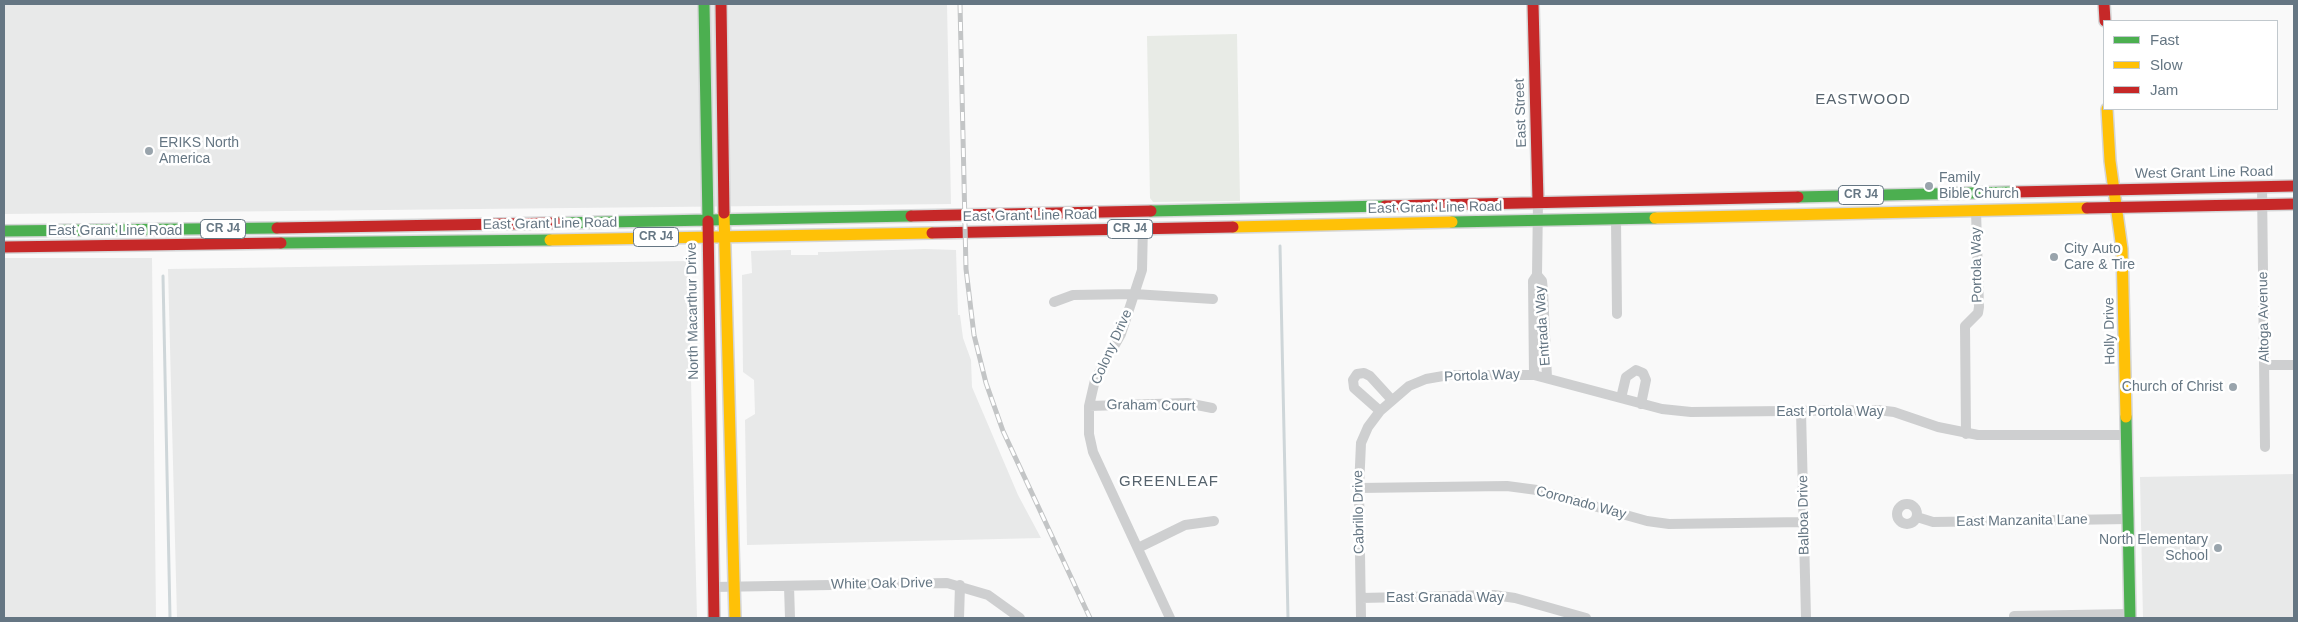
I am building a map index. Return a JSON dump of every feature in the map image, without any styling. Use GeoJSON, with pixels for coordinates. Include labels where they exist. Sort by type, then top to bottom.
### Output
{"type":"FeatureCollection","features":[{"type":"Feature","properties":{"kind":"main road","name":"North Macarthur Drive"},"geometry":{"type":"LineString","coordinates":[[704,4],[706,236],[714,618]]}},
{"type":"Feature","properties":{"kind":"main road"},"geometry":{"type":"LineString","coordinates":[[721,4],[724,236],[735,618]]}},
{"type":"Feature","properties":{"kind":"main road","name":"East Street"},"geometry":{"type":"LineString","coordinates":[[1533,4],[1538,201]]}},
{"type":"Feature","properties":{"kind":"main road"},"geometry":{"type":"LineString","coordinates":[[2104,4],[2105,20]]}},
{"type":"Feature","properties":{"kind":"main road","name":"Holly Drive"},"geometry":{"type":"LineString","coordinates":[[2107,110],[2123,271],[2130,616]]}},
{"type":"Feature","properties":{"kind":"main road","name":"West Grant Line Road"},"geometry":{"type":"LineString","coordinates":[[2114,190],[2294,186]]}},
{"type":"Feature","properties":{"kind":"main road","name":"East Grant Line Road"},"geometry":{"type":"LineString","coordinates":[[4,231],[85,229],[134,231],[2114,190]]}},
{"type":"Feature","properties":{"kind":"main road","name":"CR J4"},"geometry":{"type":"LineString","coordinates":[[2117,209],[2294,204]]}},
{"type":"Feature","properties":{"kind":"main road","name":"East Grant Line Road"},"geometry":{"type":"LineString","coordinates":[[4,247],[1616,220],[2117,209]]}},
{"type":"Feature","properties":{"kind":"street","name":"Altoga Avenue"},"geometry":{"type":"LineString","coordinates":[[2262,186],[2265,447]]}},
{"type":"Feature","properties":{"kind":"street","name":"East Street"},"geometry":{"type":"LineString","coordinates":[[1537,221],[1538,201]]}},
{"type":"Feature","properties":{"kind":"street","name":"Colony Drive"},"geometry":{"type":"LineString","coordinates":[[1140,210],[1144,228],[1142,270],[1121,334],[1095,380],[1089,406],[1089,434],[1093,452],[1170,618]]}},
{"type":"Feature","properties":{"kind":"street","name":"Portola Way"},"geometry":{"type":"LineString","coordinates":[[1966,434],[1965,326],[1978,314],[1979,306],[1976,211]]}},
{"type":"Feature","properties":{"kind":"street"},"geometry":{"type":"LineString","coordinates":[[1616,220],[1617,314]]}},
{"type":"Feature","properties":{"kind":"street","name":"Entrada Way"},"geometry":{"type":"LineString","coordinates":[[1534,375],[1533,281],[1537,275],[1537,221]]}},
{"type":"Feature","properties":{"kind":"street","name":"Entrada Way"},"geometry":{"type":"LineString","coordinates":[[1537,275],[1542,281],[1543,291],[1547,378]]}},
{"type":"Feature","properties":{"kind":"street"},"geometry":{"type":"LineString","coordinates":[[1054,302],[1073,295],[1134,294],[1213,298]]}},
{"type":"Feature","properties":{"kind":"street"},"geometry":{"type":"LineString","coordinates":[[2265,365],[2294,365]]}},
{"type":"Feature","properties":{"kind":"street"},"geometry":{"type":"LineString","coordinates":[[1621,398],[1626,377],[1636,370],[1643,373],[1646,380],[1641,404]]}},
{"type":"Feature","properties":{"kind":"street"},"geometry":{"type":"LineString","coordinates":[[1380,410],[1354,388],[1353,380],[1357,374],[1364,373],[1370,376],[1391,399]]}},
{"type":"Feature","properties":{"kind":"street","name":"Portola Way"},"geometry":{"type":"LineString","coordinates":[[1380,410],[1409,386],[1426,379],[1449,375],[1534,375]]}},
{"type":"Feature","properties":{"kind":"street","name":"East Portola Way"},"geometry":{"type":"LineString","coordinates":[[1534,375],[1641,404],[1691,412],[1878,410],[1894,412],[1966,434],[2127,434]]}},
{"type":"Feature","properties":{"kind":"street","name":"Graham Court"},"geometry":{"type":"LineString","coordinates":[[1089,406],[1187,403],[1212,408]]}},
{"type":"Feature","properties":{"kind":"street","name":"Cabrillo Drive"},"geometry":{"type":"LineString","coordinates":[[1361,618],[1358,488],[1361,443],[1368,427],[1380,410]]}},
{"type":"Feature","properties":{"kind":"street","name":"Balboa Drive"},"geometry":{"type":"LineString","coordinates":[[1801,411],[1806,618]]}},
{"type":"Feature","properties":{"kind":"street","name":"Coronado Way"},"geometry":{"type":"LineString","coordinates":[[1358,488],[1507,486],[1537,490],[1647,521],[1669,524],[1804,522]]}},
{"type":"Feature","properties":{"kind":"street","name":"East Manzanita Lane"},"geometry":{"type":"LineString","coordinates":[[1917,517],[1933,522],[2129,519]]}},
{"type":"Feature","properties":{"kind":"street"},"geometry":{"type":"LineString","coordinates":[[1138,548],[1185,525],[1214,521]]}},
{"type":"Feature","properties":{"kind":"street","name":"White Oak Drive"},"geometry":{"type":"LineString","coordinates":[[714,587],[946,582],[988,595],[1020,618]]}},
{"type":"Feature","properties":{"kind":"street"},"geometry":{"type":"LineString","coordinates":[[959,618],[960,585]]}},
{"type":"Feature","properties":{"kind":"street"},"geometry":{"type":"LineString","coordinates":[[790,586],[790,618]]}},
{"type":"Feature","properties":{"kind":"street","name":"East Granada Way"},"geometry":{"type":"LineString","coordinates":[[1361,598],[1494,596],[1515,598],[1586,618]]}},
{"type":"Feature","properties":{"kind":"street","name":"Holly Drive"},"geometry":{"type":"LineString","coordinates":[[2014,616],[2130,616]]}},
{"type":"Feature","properties":{"kind":"shaded area"},"geometry":{"type":"Polygon","coordinates":[[[4,4],[947,4],[951,204],[4,214],[4,4]]]}},
{"type":"Feature","properties":{"kind":"shaded area"},"geometry":{"type":"Polygon","coordinates":[[[1237,34],[1240,201],[1153,202],[1150,198],[1147,36],[1237,34]]]}},
{"type":"Feature","properties":{"kind":"shaded area"},"geometry":{"type":"Polygon","coordinates":[[[791,250],[791,255],[818,255],[818,252],[956,250],[958,315],[960,315],[963,338],[971,360],[972,387],[1018,495],[1041,538],[747,545],[745,420],[755,414],[754,380],[743,372],[742,275],[752,273],[751,251],[791,250]]]}},
{"type":"Feature","properties":{"kind":"shaded area"},"geometry":{"type":"Polygon","coordinates":[[[4,258],[152,258],[156,618],[4,618],[4,258]]]}},
{"type":"Feature","properties":{"kind":"shaded area"},"geometry":{"type":"Polygon","coordinates":[[[688,261],[697,618],[177,618],[168,269],[688,261]]]}},
{"type":"Feature","properties":{"kind":"shaded area","name":"North Elementary School"},"geometry":{"type":"Polygon","coordinates":[[[2294,474],[2294,618],[2143,618],[2140,477],[2294,474]]]}},
{"type":"Feature","properties":{"kind":"waterway"},"geometry":{"type":"LineString","coordinates":[[1280,246],[1288,618]]}},
{"type":"Feature","properties":{"kind":"waterway"},"geometry":{"type":"LineString","coordinates":[[163,276],[170,618]]}},
{"type":"Feature","properties":{"kind":"railway"},"geometry":{"type":"LineString","coordinates":[[960,4],[966,269],[974,335],[986,383],[1003,431],[1090,618]]}},
{"type":"Feature","properties":{"kind":"traffic: fast"},"geometry":{"type":"LineString","coordinates":[[704,4],[708,221]]}},
{"type":"Feature","properties":{"kind":"traffic: fast"},"geometry":{"type":"LineString","coordinates":[[1798,197],[2014,192]]}},
{"type":"Feature","properties":{"kind":"traffic: fast"},"geometry":{"type":"LineString","coordinates":[[1151,211],[1385,206]]}},
{"type":"Feature","properties":{"kind":"traffic: fast"},"geometry":{"type":"LineString","coordinates":[[558,223],[911,216]]}},
{"type":"Feature","properties":{"kind":"traffic: fast"},"geometry":{"type":"LineString","coordinates":[[1452,222],[1655,218]]}},
{"type":"Feature","properties":{"kind":"traffic: fast"},"geometry":{"type":"LineString","coordinates":[[4,231],[277,228]]}},
{"type":"Feature","properties":{"kind":"traffic: fast"},"geometry":{"type":"LineString","coordinates":[[281,243],[550,240]]}},
{"type":"Feature","properties":{"kind":"traffic: fast"},"geometry":{"type":"LineString","coordinates":[[2126,417],[2130,618]]}},
{"type":"Feature","properties":{"kind":"traffic: slow"},"geometry":{"type":"LineString","coordinates":[[2107,110],[2110,161],[2122,249],[2126,417]]}},
{"type":"Feature","properties":{"kind":"traffic: slow"},"geometry":{"type":"LineString","coordinates":[[1655,218],[2087,208]]}},
{"type":"Feature","properties":{"kind":"traffic: slow"},"geometry":{"type":"LineString","coordinates":[[724,213],[735,618]]}},
{"type":"Feature","properties":{"kind":"traffic: slow"},"geometry":{"type":"LineString","coordinates":[[1233,227],[1452,222]]}},
{"type":"Feature","properties":{"kind":"traffic: slow"},"geometry":{"type":"LineString","coordinates":[[550,240],[932,233]]}},
{"type":"Feature","properties":{"kind":"traffic: jam"},"geometry":{"type":"LineString","coordinates":[[721,4],[724,213]]}},
{"type":"Feature","properties":{"kind":"traffic: jam"},"geometry":{"type":"LineString","coordinates":[[1533,4],[1538,201]]}},
{"type":"Feature","properties":{"kind":"traffic: jam"},"geometry":{"type":"LineString","coordinates":[[2104,4],[2105,20]]}},
{"type":"Feature","properties":{"kind":"traffic: jam"},"geometry":{"type":"LineString","coordinates":[[2014,192],[2294,186]]}},
{"type":"Feature","properties":{"kind":"traffic: jam"},"geometry":{"type":"LineString","coordinates":[[1385,206],[1798,197]]}},
{"type":"Feature","properties":{"kind":"traffic: jam"},"geometry":{"type":"LineString","coordinates":[[2087,208],[2294,204]]}},
{"type":"Feature","properties":{"kind":"traffic: jam"},"geometry":{"type":"LineString","coordinates":[[911,216],[1151,211]]}},
{"type":"Feature","properties":{"kind":"traffic: jam"},"geometry":{"type":"LineString","coordinates":[[708,221],[714,618]]}},
{"type":"Feature","properties":{"kind":"traffic: jam"},"geometry":{"type":"LineString","coordinates":[[277,228],[558,223]]}},
{"type":"Feature","properties":{"kind":"traffic: jam"},"geometry":{"type":"LineString","coordinates":[[932,233],[1233,227]]}},
{"type":"Feature","properties":{"kind":"traffic: jam"},"geometry":{"type":"LineString","coordinates":[[4,247],[281,243]]}},
{"type":"Feature","properties":{"kind":"place","name":"ERIKS North America"},"geometry":{"type":"Point","coordinates":[149,151]}},
{"type":"Feature","properties":{"kind":"place","name":"Family Bible Church"},"geometry":{"type":"Point","coordinates":[1929,186]}},
{"type":"Feature","properties":{"kind":"place","name":"City Auto Care & Tire"},"geometry":{"type":"Point","coordinates":[2054,257]}},
{"type":"Feature","properties":{"kind":"place","name":"Church of Christ"},"geometry":{"type":"Point","coordinates":[2233,387]}},
{"type":"Feature","properties":{"kind":"place","name":"North Elementary School"},"geometry":{"type":"Point","coordinates":[2218,548]}},
{"type":"Feature","properties":{"kind":"district","name":"EASTWOOD"},"geometry":{"type":"Point","coordinates":[1863,100]}},
{"type":"Feature","properties":{"kind":"district","name":"GREENLEAF"},"geometry":{"type":"Point","coordinates":[1169,482]}}]}
